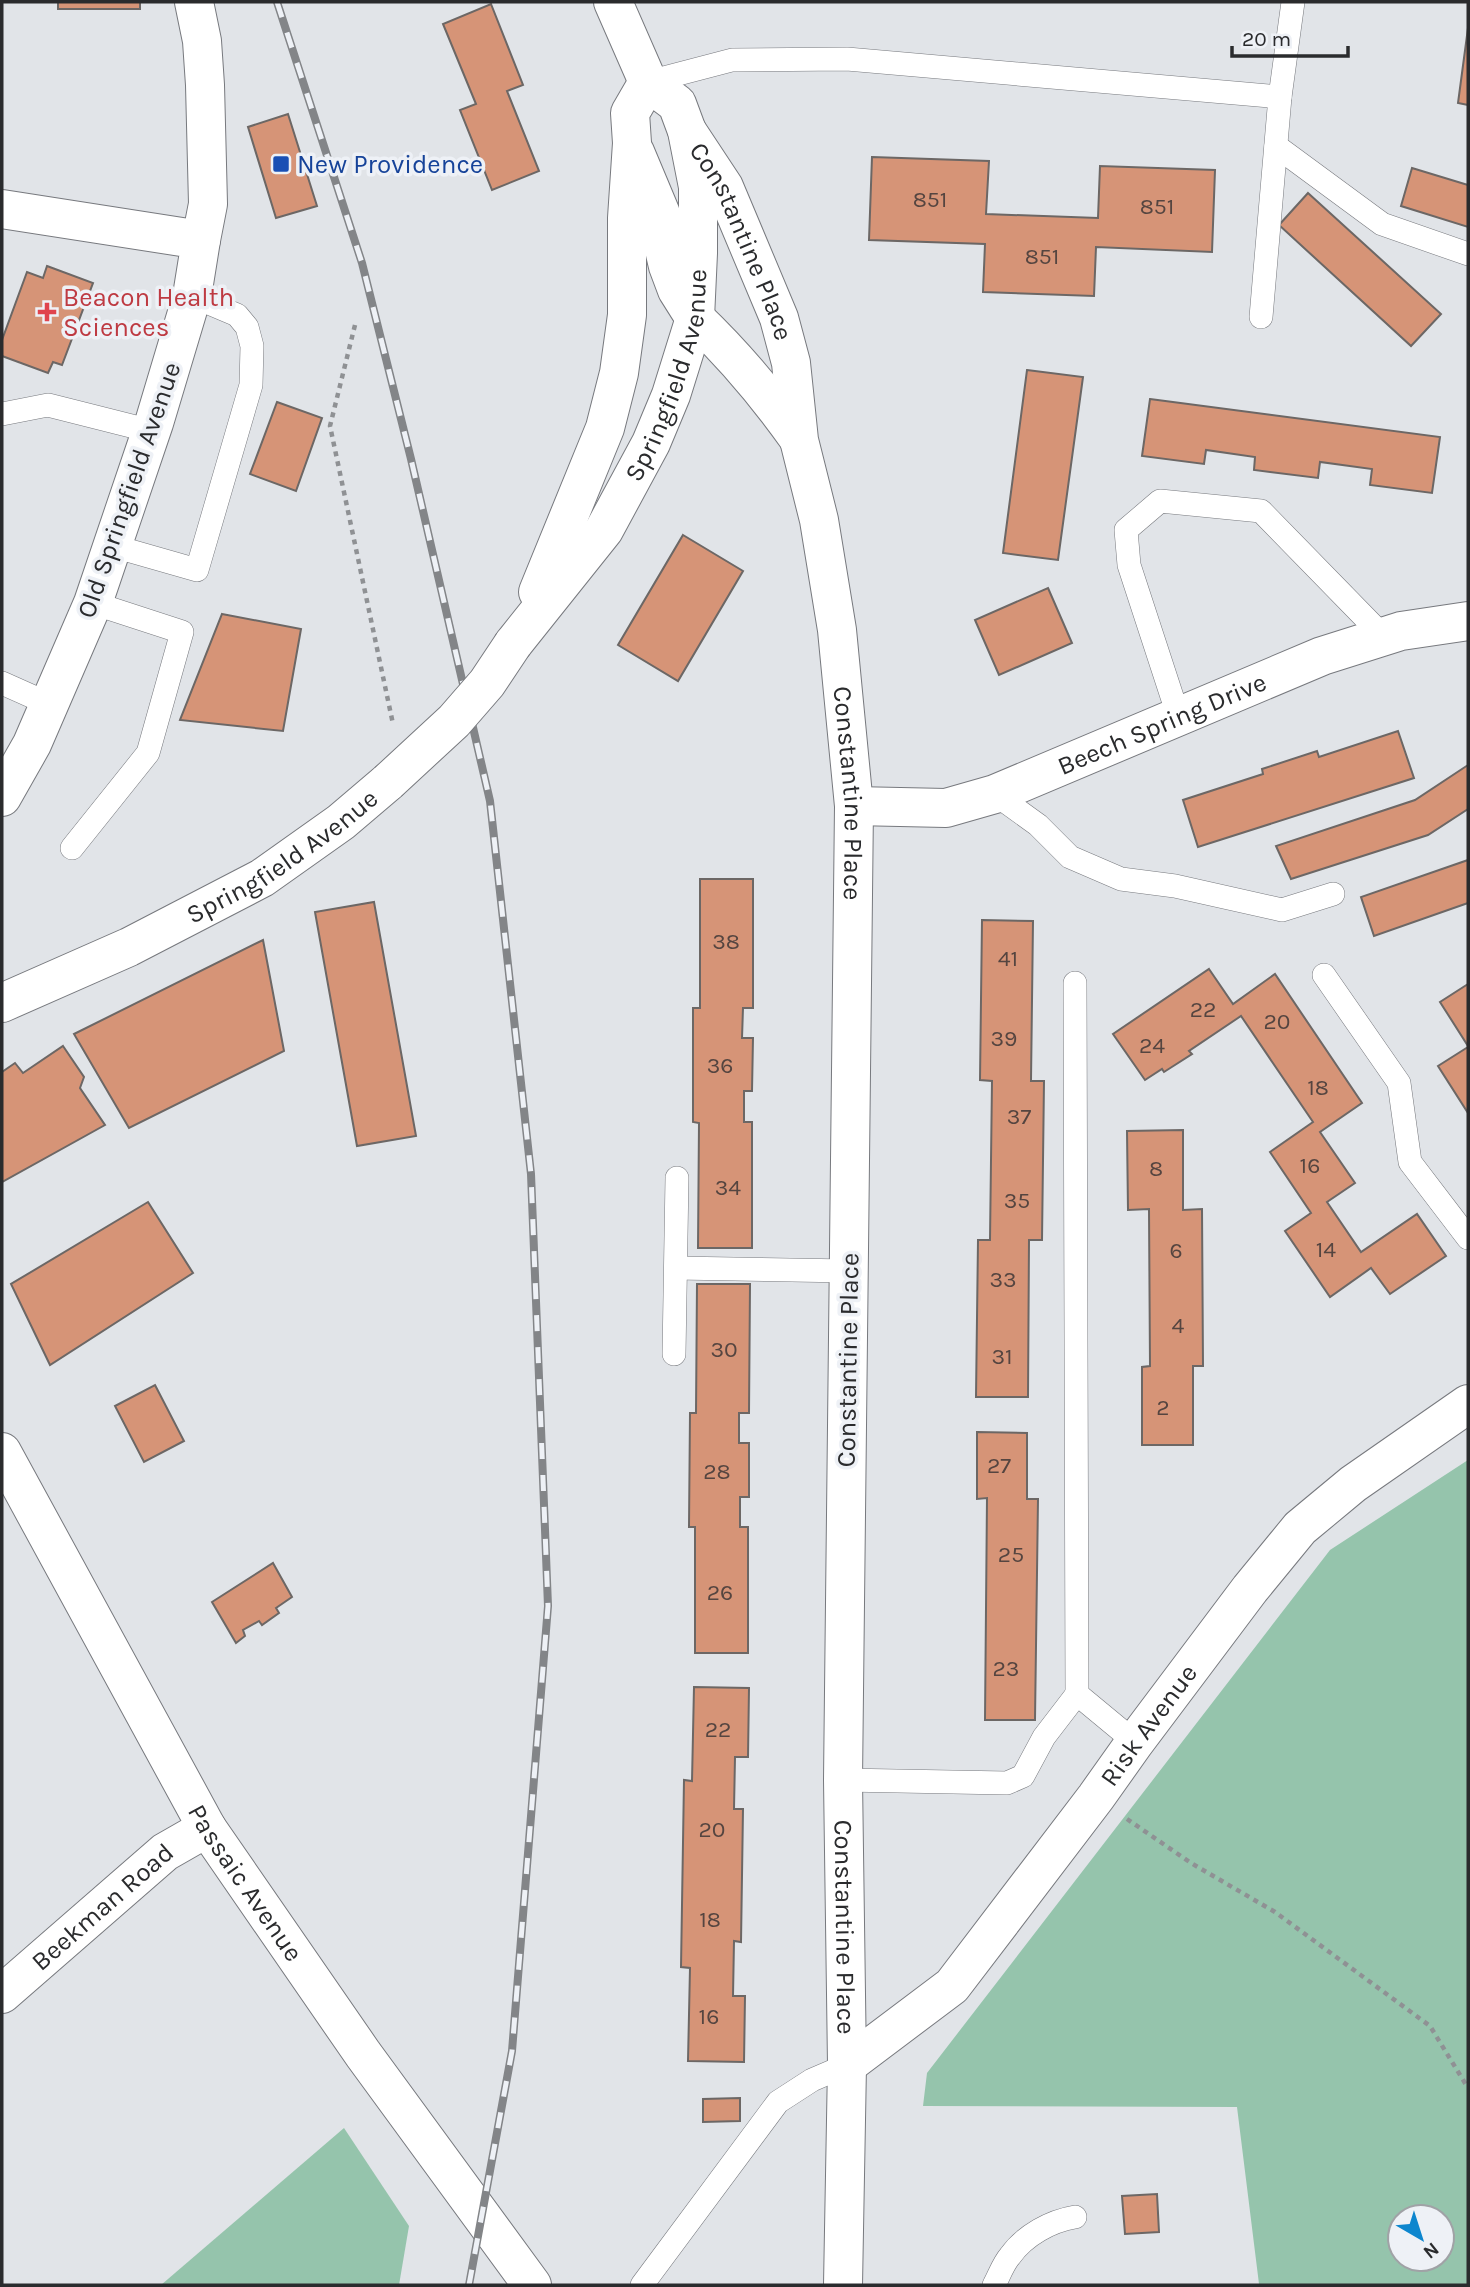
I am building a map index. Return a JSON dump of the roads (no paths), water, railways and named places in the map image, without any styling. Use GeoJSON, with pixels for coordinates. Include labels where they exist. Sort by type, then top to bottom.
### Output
{"type":"FeatureCollection","features":[{"type":"Feature","properties":{"kind":"street","name":"Old Springfield Avenue"},"geometry":{"type":"LineString","coordinates":[[2,797],[32,744],[93,603],[151,431],[192,296],[208,204],[202,41],[194,2]]}},
{"type":"Feature","properties":{"kind":"street","name":"Springfield Avenue"},"geometry":{"type":"LineString","coordinates":[[2,1003],[130,947],[262,877],[341,822],[454,721],[487,683],[513,644],[604,530],[656,431],[671,395],[695,318],[698,187],[687,131],[677,104],[648,82],[613,2]]}},
{"type":"Feature","properties":{"kind":"street","name":"Springfield Avenue"},"geometry":{"type":"LineString","coordinates":[[513,644],[547,574],[605,428],[619,373],[627,315],[627,218],[632,143],[630,113],[648,82]]}},
{"type":"Feature","properties":{"kind":"street","name":"Constantine Place"},"geometry":{"type":"LineString","coordinates":[[687,131],[724,187],[779,318],[791,363],[799,440],[819,520],[837,630],[853,806],[843,1780],[846,2065],[843,2285]]}},
{"type":"Feature","properties":{"kind":"street","name":"Constantine Place"},"geometry":{"type":"LineString","coordinates":[[632,143],[661,214],[663,245],[677,290],[695,318],[765,391],[799,440]]}},
{"type":"Feature","properties":{"kind":"street"},"geometry":{"type":"LineString","coordinates":[[2,209],[201,240]]}},
{"type":"Feature","properties":{"kind":"street","name":"Beech Spring Drive"},"geometry":{"type":"LineString","coordinates":[[853,806],[946,808],[995,794],[1322,656],[1401,631],[1468,621]]}},
{"type":"Feature","properties":{"kind":"street","name":"Risk Avenue"},"geometry":{"type":"LineString","coordinates":[[846,2065],[952,1986],[1251,1589],[1300,1528],[1353,1484],[1468,1404]]}},
{"type":"Feature","properties":{"kind":"street","name":"Passaic Avenue"},"geometry":{"type":"LineString","coordinates":[[2,1452],[206,1828],[363,2054],[532,2285]]}},
{"type":"Feature","properties":{"kind":"street","name":"Beekman Road"},"geometry":{"type":"LineString","coordinates":[[2,1994],[165,1852],[206,1828]]}},
{"type":"Feature","properties":{"kind":"lane"},"geometry":{"type":"LineString","coordinates":[[1261,317],[1280,97],[1293,2]]}},
{"type":"Feature","properties":{"kind":"lane"},"geometry":{"type":"LineString","coordinates":[[648,82],[732,60],[847,59],[1280,97]]}},
{"type":"Feature","properties":{"kind":"lane"},"geometry":{"type":"LineString","coordinates":[[1276,146],[1382,224],[1468,254]]}},
{"type":"Feature","properties":{"kind":"lane"},"geometry":{"type":"LineString","coordinates":[[113,546],[197,570],[251,385],[252,346],[247,327],[237,315],[192,296]]}},
{"type":"Feature","properties":{"kind":"lane"},"geometry":{"type":"LineString","coordinates":[[2,414],[48,405],[151,431]]}},
{"type":"Feature","properties":{"kind":"lane"},"geometry":{"type":"LineString","coordinates":[[1178,715],[1129,565],[1126,530],[1160,501],[1261,511],[1383,636]]}},
{"type":"Feature","properties":{"kind":"lane"},"geometry":{"type":"LineString","coordinates":[[72,848],[148,753],[182,632],[93,603]]}},
{"type":"Feature","properties":{"kind":"lane"},"geometry":{"type":"LineString","coordinates":[[2,683],[49,704]]}},
{"type":"Feature","properties":{"kind":"lane"},"geometry":{"type":"LineString","coordinates":[[995,794],[1038,825],[1070,857],[1121,879],[1175,886],[1282,910],[1333,894]]}},
{"type":"Feature","properties":{"kind":"lane"},"geometry":{"type":"LineString","coordinates":[[1324,975],[1399,1083],[1410,1162],[1468,1238]]}},
{"type":"Feature","properties":{"kind":"lane"},"geometry":{"type":"LineString","coordinates":[[843,1780],[1007,1783],[1023,1776],[1044,1737],[1077,1694],[1075,983]]}},
{"type":"Feature","properties":{"kind":"lane"},"geometry":{"type":"LineString","coordinates":[[674,1354],[677,1178]]}},
{"type":"Feature","properties":{"kind":"lane"},"geometry":{"type":"LineString","coordinates":[[676,1268],[849,1271]]}},
{"type":"Feature","properties":{"kind":"lane"},"geometry":{"type":"LineString","coordinates":[[1077,1694],[1135,1742]]}},
{"type":"Feature","properties":{"kind":"lane"},"geometry":{"type":"LineString","coordinates":[[642,2285],[778,2102],[812,2080],[846,2065]]}},
{"type":"Feature","properties":{"kind":"lane"},"geometry":{"type":"LineString","coordinates":[[994,2285],[1010,2256],[1030,2236],[1060,2219],[1075,2217]]}},
{"type":"Feature","properties":{"kind":"railway"},"geometry":{"type":"LineString","coordinates":[[277,2],[362,263],[411,459],[490,801],[531,1174],[548,1606],[512,2051],[469,2285]]}},
{"type":"Feature","properties":{"kind":"place","name":"New Providence"},"geometry":{"type":"Point","coordinates":[281,164]}},
{"type":"Feature","properties":{"kind":"place","name":"Beacon Health Sciences"},"geometry":{"type":"Point","coordinates":[47,312]}}]}
